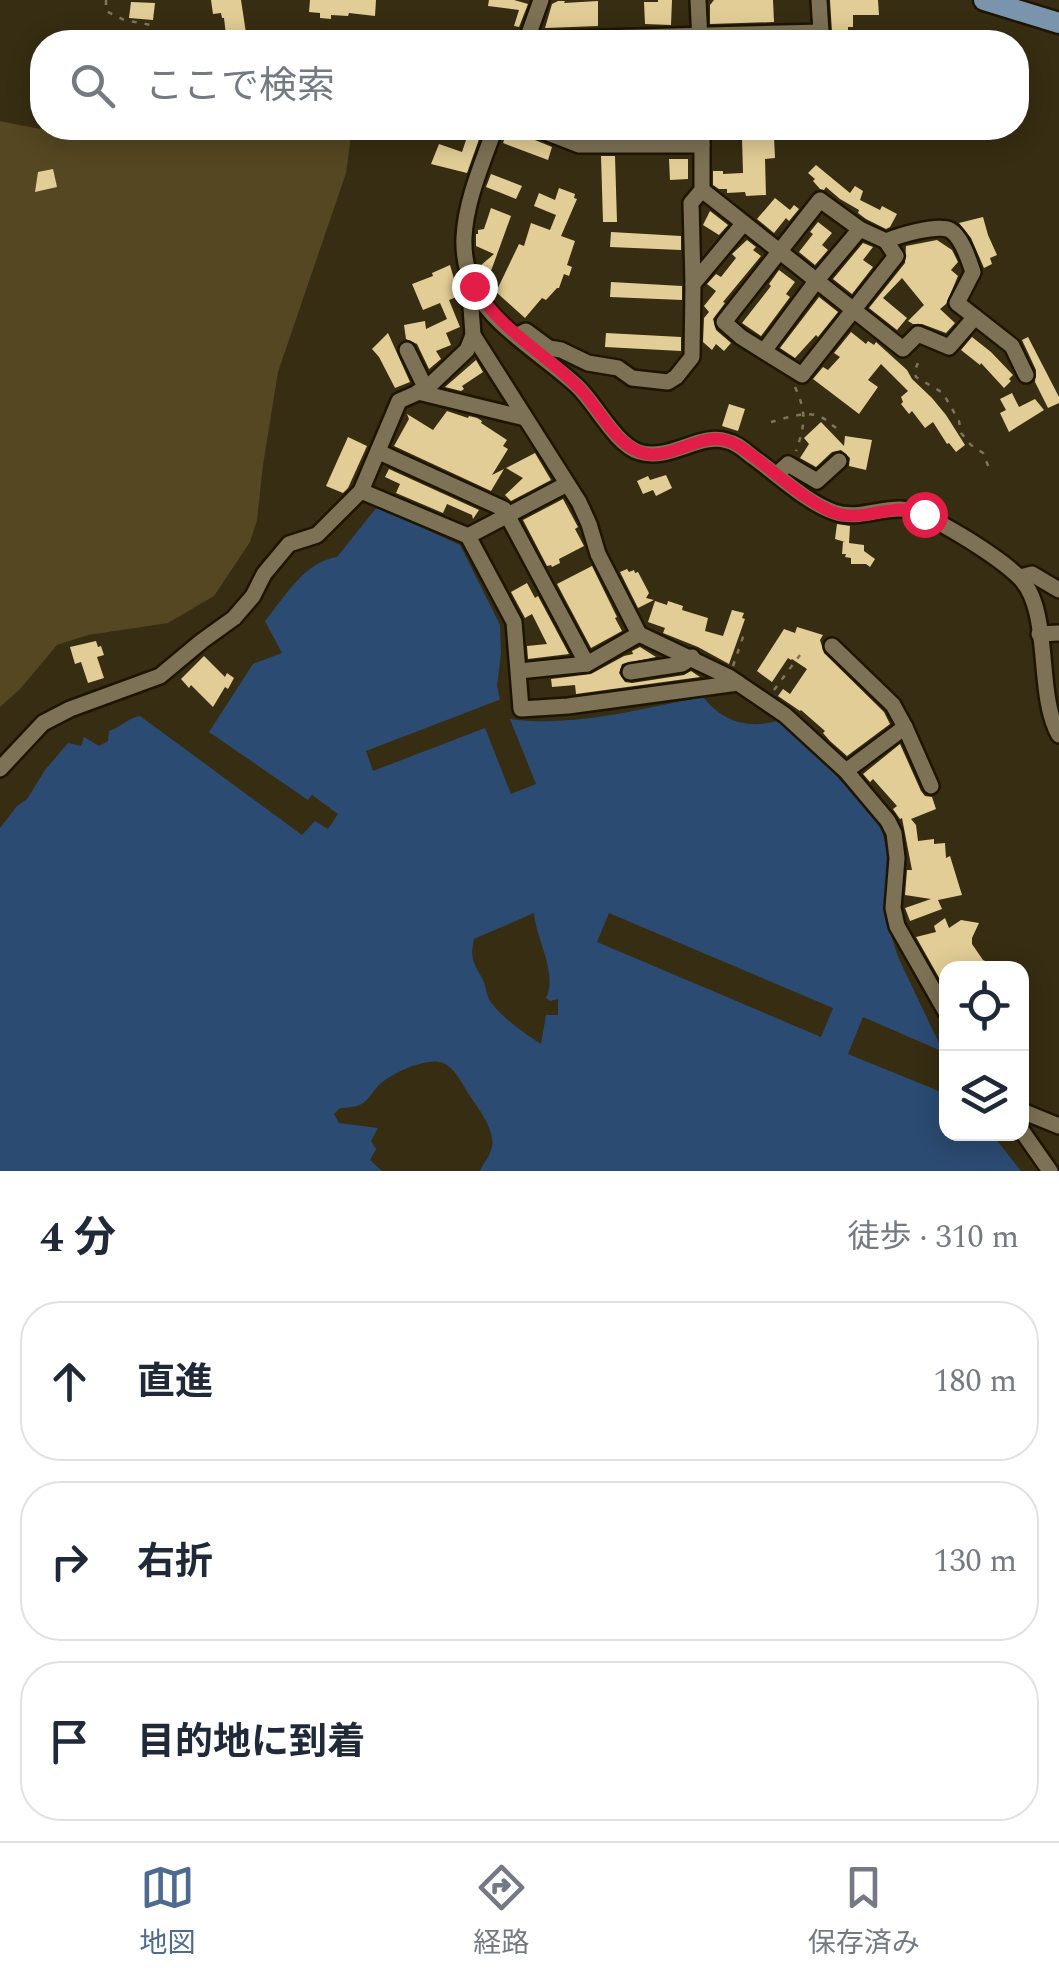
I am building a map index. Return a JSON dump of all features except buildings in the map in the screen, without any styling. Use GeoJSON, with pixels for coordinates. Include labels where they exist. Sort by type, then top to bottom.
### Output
{"type":"FeatureCollection","features":[{"type":"Feature","properties":{"kind":"main road"},"geometry":{"type":"LineString","coordinates":[[984,0],[1059,23]]}},
{"type":"Feature","properties":{"kind":"street"},"geometry":{"type":"LineString","coordinates":[[530,30],[540,0]]}},
{"type":"Feature","properties":{"kind":"street"},"geometry":{"type":"LineString","coordinates":[[698,0],[700,30]]}},
{"type":"Feature","properties":{"kind":"street"},"geometry":{"type":"LineString","coordinates":[[819,0],[821,30]]}},
{"type":"Feature","properties":{"kind":"street"},"geometry":{"type":"LineString","coordinates":[[0,769],[43,722],[160,676],[244,609],[264,574],[289,544],[317,534],[362,490],[399,401],[422,390],[467,350],[473,335],[462,239],[466,210],[491,140]]}},
{"type":"Feature","properties":{"kind":"street"},"geometry":{"type":"LineString","coordinates":[[566,140],[579,145],[702,146]]}},
{"type":"Feature","properties":{"kind":"street"},"geometry":{"type":"LineString","coordinates":[[517,336],[526,331],[549,348],[588,363],[618,368],[632,378],[672,381],[692,357],[691,203],[702,190],[702,140]]}},
{"type":"Feature","properties":{"kind":"street"},"geometry":{"type":"LineString","coordinates":[[702,190],[918,363]]}},
{"type":"Feature","properties":{"kind":"street"},"geometry":{"type":"LineString","coordinates":[[820,200],[860,229],[886,240],[896,256],[802,375],[724,322],[820,200]]}},
{"type":"Feature","properties":{"kind":"street"},"geometry":{"type":"LineString","coordinates":[[693,284],[743,224]]}},
{"type":"Feature","properties":{"kind":"street"},"geometry":{"type":"LineString","coordinates":[[886,240],[940,228],[956,235],[973,272],[957,302],[1012,346],[1026,375]]}},
{"type":"Feature","properties":{"kind":"street"},"geometry":{"type":"LineString","coordinates":[[764,351],[860,229]]}},
{"type":"Feature","properties":{"kind":"street"},"geometry":{"type":"LineString","coordinates":[[468,274],[490,310],[580,389],[621,439],[636,451],[658,454],[724,439],[784,470],[817,481],[839,461]]}},
{"type":"Feature","properties":{"kind":"street"},"geometry":{"type":"LineString","coordinates":[[903,349],[918,334],[949,347],[975,317]]}},
{"type":"Feature","properties":{"kind":"street"},"geometry":{"type":"LineString","coordinates":[[473,335],[579,502],[598,554],[639,634],[692,658],[766,701],[846,771],[880,810],[894,833],[897,926],[939,1000]]}},
{"type":"Feature","properties":{"kind":"street"},"geometry":{"type":"LineString","coordinates":[[407,350],[422,390]]}},
{"type":"Feature","properties":{"kind":"street"},"geometry":{"type":"LineString","coordinates":[[422,390],[525,418]]}},
{"type":"Feature","properties":{"kind":"street"},"geometry":{"type":"LineString","coordinates":[[379,452],[498,505],[508,515],[587,664]]}},
{"type":"Feature","properties":{"kind":"street"},"geometry":{"type":"LineString","coordinates":[[784,470],[811,499],[835,513],[860,515],[896,508],[924,514],[1020,577],[1034,603],[1051,716],[1059,735]]}},
{"type":"Feature","properties":{"kind":"street"},"geometry":{"type":"LineString","coordinates":[[468,536],[567,484]]}},
{"type":"Feature","properties":{"kind":"street"},"geometry":{"type":"LineString","coordinates":[[362,490],[468,536],[514,622],[521,709],[568,706],[733,680]]}},
{"type":"Feature","properties":{"kind":"street"},"geometry":{"type":"LineString","coordinates":[[1020,577],[1032,574],[1059,590]]}},
{"type":"Feature","properties":{"kind":"street"},"geometry":{"type":"LineString","coordinates":[[1039,634],[1059,632]]}},
{"type":"Feature","properties":{"kind":"street"},"geometry":{"type":"LineString","coordinates":[[519,671],[587,664],[639,634]]}},
{"type":"Feature","properties":{"kind":"street"},"geometry":{"type":"LineString","coordinates":[[624,643],[633,697]]}},
{"type":"Feature","properties":{"kind":"street"},"geometry":{"type":"LineString","coordinates":[[832,646],[892,705],[931,786]]}},
{"type":"Feature","properties":{"kind":"street"},"geometry":{"type":"LineString","coordinates":[[630,672],[682,664],[692,658]]}},
{"type":"Feature","properties":{"kind":"street"},"geometry":{"type":"LineString","coordinates":[[846,771],[905,727]]}},
{"type":"Feature","properties":{"kind":"street"},"geometry":{"type":"LineString","coordinates":[[1029,1114],[1059,1126]]}},
{"type":"Feature","properties":{"kind":"street"},"geometry":{"type":"LineString","coordinates":[[1029,1141],[1050,1171]]}},
{"type":"Feature","properties":{"kind":"path"},"geometry":{"type":"LineString","coordinates":[[106,0],[106,10],[124,20],[151,25],[153,30]]}},
{"type":"Feature","properties":{"kind":"path"},"geometry":{"type":"LineString","coordinates":[[918,363],[916,377],[944,393],[960,421],[962,433],[983,453],[991,473]]}},
{"type":"Feature","properties":{"kind":"path"},"geometry":{"type":"LineString","coordinates":[[784,470],[805,426],[801,400],[785,374],[786,364]]}},
{"type":"Feature","properties":{"kind":"path"},"geometry":{"type":"LineString","coordinates":[[771,422],[815,414],[842,430]]}},
{"type":"Feature","properties":{"kind":"path"},"geometry":{"type":"LineString","coordinates":[[733,680],[744,634]]}},
{"type":"Feature","properties":{"kind":"path"},"geometry":{"type":"LineString","coordinates":[[766,701],[800,655]]}},
{"type":"Feature","properties":{"kind":"shaded area"},"geometry":{"type":"Polygon","coordinates":[[[0,121],[30,126],[30,140],[350,140],[346,173],[278,372],[257,520],[250,542],[214,596],[168,623],[88,635],[57,645],[0,707],[0,121]]]}},
{"type":"Feature","properties":{"kind":"water"},"geometry":{"type":"Polygon","coordinates":[[[377,507],[460,545],[500,625],[497,686],[504,718],[579,719],[703,697],[736,721],[777,721],[818,756],[876,819],[883,834],[887,852],[885,917],[898,957],[939,1043],[939,1141],[997,1141],[1021,1171],[480,1171],[491,1150],[492,1135],[454,1072],[436,1061],[399,1072],[383,1081],[363,1103],[340,1108],[334,1114],[339,1123],[378,1128],[371,1141],[376,1149],[370,1160],[382,1171],[0,1171],[0,828],[68,743],[81,746],[84,737],[99,746],[108,741],[109,731],[140,716],[302,835],[315,821],[328,829],[338,814],[312,795],[308,800],[209,732],[253,664],[282,653],[265,621],[305,573],[337,557],[377,507]],[[534,913],[474,939],[474,964],[490,1001],[541,1044],[546,1015],[558,1015],[558,999],[546,998],[548,967],[534,913]]]}},
{"type":"Feature","properties":{"kind":"pier"},"geometry":{"type":"Polygon","coordinates":[[[504,698],[508,714],[518,716],[510,719],[536,784],[511,794],[485,728],[373,771],[366,751],[504,698]]]}},
{"type":"Feature","properties":{"kind":"pier"},"geometry":{"type":"Polygon","coordinates":[[[609,913],[833,1008],[821,1037],[597,942],[609,913]]]}},
{"type":"Feature","properties":{"kind":"pier"},"geometry":{"type":"Polygon","coordinates":[[[863,1017],[939,1050],[939,1091],[848,1054],[863,1017]]]}},
{"type":"Feature","properties":{"kind":"route"},"geometry":{"type":"LineString","coordinates":[[474,286],[501,323],[580,389],[621,439],[636,451],[658,454],[724,439],[835,513],[860,515],[896,508],[924,514]]}}]}
